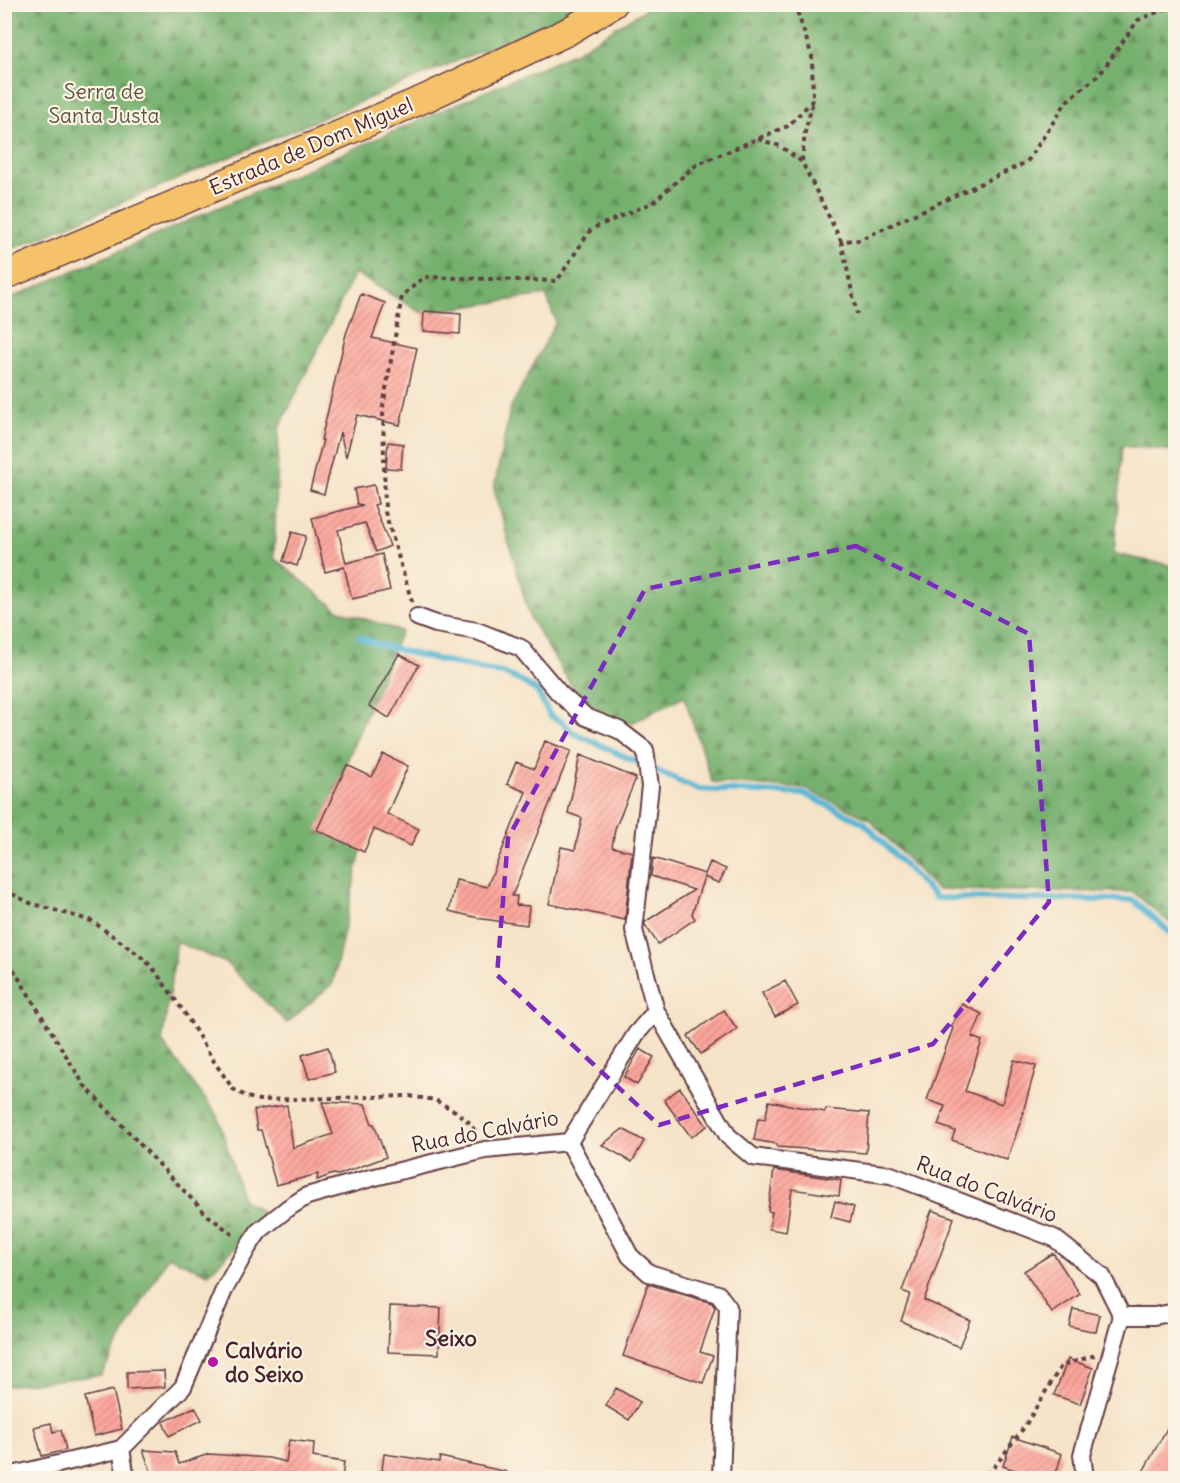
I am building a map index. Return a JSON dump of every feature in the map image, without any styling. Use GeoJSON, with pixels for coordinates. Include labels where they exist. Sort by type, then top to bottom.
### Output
{"type":"FeatureCollection","features":[{"type":"Feature","properties":{"kind":"main road","name":"Estrada de Dom Miguel"},"geometry":{"type":"LineString","coordinates":[[4,276],[426,98],[567,32],[613,4]]}},
{"type":"Feature","properties":{"kind":"street"},"geometry":{"type":"LineString","coordinates":[[417,617],[436,624],[477,631],[521,648],[559,693],[586,717],[619,730],[645,750],[650,786],[634,930],[656,1011]]}},
{"type":"Feature","properties":{"kind":"street","name":"Rua do Calvário"},"geometry":{"type":"LineString","coordinates":[[121,1449],[183,1387],[224,1290],[259,1231],[307,1196],[485,1150],[569,1142],[636,1034],[656,1011],[728,1136],[753,1157],[891,1175],[1054,1238],[1102,1276],[1122,1316]]}},
{"type":"Feature","properties":{"kind":"street"},"geometry":{"type":"LineString","coordinates":[[569,1142],[630,1256],[649,1273],[718,1293],[728,1307],[721,1479]]}},
{"type":"Feature","properties":{"kind":"street"},"geometry":{"type":"LineString","coordinates":[[1085,1479],[1082,1455],[1122,1316],[1154,1316],[1176,1312]]}},
{"type":"Feature","properties":{"kind":"street"},"geometry":{"type":"LineString","coordinates":[[4,1477],[121,1449],[126,1479]]}},
{"type":"Feature","properties":{"kind":"path"},"geometry":{"type":"LineString","coordinates":[[796,6],[812,56],[813,100],[805,132],[802,162]]}},
{"type":"Feature","properties":{"kind":"path"},"geometry":{"type":"LineString","coordinates":[[841,241],[859,240],[1027,162],[1067,100],[1100,74],[1138,20],[1170,7],[1176,7]]}},
{"type":"Feature","properties":{"kind":"path"},"geometry":{"type":"LineString","coordinates":[[417,617],[385,512],[382,407],[402,296],[423,277],[557,281],[591,229],[652,203],[696,165],[788,126],[813,100]]}},
{"type":"Feature","properties":{"kind":"path"},"geometry":{"type":"LineString","coordinates":[[758,139],[780,146],[802,162],[841,241],[857,314]]}},
{"type":"Feature","properties":{"kind":"path"},"geometry":{"type":"LineString","coordinates":[[4,890],[30,903],[92,921],[139,955],[152,967],[184,1012],[233,1089],[247,1097],[258,1100],[409,1095],[435,1100],[455,1111],[471,1124],[485,1150]]}},
{"type":"Feature","properties":{"kind":"path"},"geometry":{"type":"LineString","coordinates":[[4,954],[84,1085],[206,1214],[248,1247]]}},
{"type":"Feature","properties":{"kind":"path"},"geometry":{"type":"LineString","coordinates":[[979,1479],[992,1470],[1025,1426],[1062,1366],[1112,1350]]}},
{"type":"Feature","properties":{"kind":"highlighted area"},"geometry":{"type":"Polygon","coordinates":[[[856,546],[1029,634],[1049,902],[933,1044],[659,1125],[497,975],[508,838],[645,589],[856,546]]]}},
{"type":"Feature","properties":{"kind":"green space","name":"Serra de Santa Justa"},"geometry":{"type":"Polygon","coordinates":[[[5,4],[580,5],[563,16],[5,252],[5,4]]]}},
{"type":"Feature","properties":{"kind":"green space"},"geometry":{"type":"Polygon","coordinates":[[[652,5],[1175,5],[1175,451],[1122,446],[1114,554],[1175,566],[1175,927],[1133,892],[937,890],[869,819],[806,789],[712,782],[684,696],[632,723],[609,718],[577,695],[530,618],[494,489],[510,409],[556,322],[546,295],[422,313],[355,273],[279,429],[274,558],[338,610],[401,631],[318,831],[361,849],[333,983],[287,1023],[226,963],[177,942],[162,1042],[218,1116],[243,1200],[267,1215],[208,1274],[168,1256],[101,1375],[5,1386],[4,301],[578,51],[652,5]]]}},
{"type":"Feature","properties":{"kind":"building"},"geometry":{"type":"Polygon","coordinates":[[[361,294],[385,303],[372,338],[417,348],[400,425],[357,415],[346,457],[340,432],[324,494],[310,490],[346,334],[361,294]]]}},
{"type":"Feature","properties":{"kind":"building"},"geometry":{"type":"Polygon","coordinates":[[[424,311],[461,314],[460,334],[423,331],[424,311]]]}},
{"type":"Feature","properties":{"kind":"building"},"geometry":{"type":"Polygon","coordinates":[[[388,442],[403,444],[401,469],[386,468],[388,442]]]}},
{"type":"Feature","properties":{"kind":"building"},"geometry":{"type":"Polygon","coordinates":[[[374,485],[378,504],[374,505],[390,546],[376,552],[365,523],[338,530],[346,563],[382,554],[390,590],[352,599],[344,567],[325,572],[312,518],[363,505],[357,504],[354,489],[374,485]]]}},
{"type":"Feature","properties":{"kind":"building"},"geometry":{"type":"Polygon","coordinates":[[[292,532],[306,536],[297,566],[283,561],[292,532]]]}},
{"type":"Feature","properties":{"kind":"building"},"geometry":{"type":"Polygon","coordinates":[[[399,654],[419,665],[389,718],[369,706],[399,654]]]}},
{"type":"Feature","properties":{"kind":"building"},"geometry":{"type":"Polygon","coordinates":[[[545,741],[571,751],[512,896],[517,896],[516,905],[529,906],[527,925],[483,919],[449,911],[456,880],[487,887],[526,792],[507,784],[516,762],[534,769],[545,741]]]}},
{"type":"Feature","properties":{"kind":"building"},"geometry":{"type":"Polygon","coordinates":[[[383,754],[408,766],[387,814],[419,829],[411,846],[374,829],[364,852],[317,830],[347,765],[372,777],[383,754]]]}},
{"type":"Feature","properties":{"kind":"building"},"geometry":{"type":"Polygon","coordinates":[[[580,755],[636,778],[615,829],[612,847],[632,852],[625,920],[549,904],[561,847],[575,850],[582,818],[568,813],[580,755]]]}},
{"type":"Feature","properties":{"kind":"building"},"geometry":{"type":"Polygon","coordinates":[[[653,858],[705,874],[692,914],[695,919],[658,944],[645,922],[694,890],[651,876],[653,858]]]}},
{"type":"Feature","properties":{"kind":"building"},"geometry":{"type":"Polygon","coordinates":[[[710,862],[726,869],[719,883],[704,877],[710,862]]]}},
{"type":"Feature","properties":{"kind":"building"},"geometry":{"type":"Polygon","coordinates":[[[785,981],[798,1005],[775,1017],[762,993],[785,981]]]}},
{"type":"Feature","properties":{"kind":"building"},"geometry":{"type":"Polygon","coordinates":[[[962,1004],[982,1014],[972,1037],[982,1041],[965,1091],[1002,1104],[1014,1060],[1036,1066],[1024,1112],[1007,1160],[952,1140],[955,1131],[938,1125],[945,1106],[927,1100],[953,1028],[951,1027],[962,1004]]]}},
{"type":"Feature","properties":{"kind":"building"},"geometry":{"type":"Polygon","coordinates":[[[724,1010],[737,1029],[701,1054],[688,1036],[724,1010]]]}},
{"type":"Feature","properties":{"kind":"building"},"geometry":{"type":"Polygon","coordinates":[[[328,1047],[335,1072],[309,1079],[302,1055],[328,1047]]]}},
{"type":"Feature","properties":{"kind":"building"},"geometry":{"type":"Polygon","coordinates":[[[640,1049],[654,1057],[637,1085],[624,1077],[640,1049]]]}},
{"type":"Feature","properties":{"kind":"building"},"geometry":{"type":"Polygon","coordinates":[[[680,1088],[707,1126],[691,1137],[664,1100],[680,1088]]]}},
{"type":"Feature","properties":{"kind":"building"},"geometry":{"type":"Polygon","coordinates":[[[769,1101],[825,1112],[826,1109],[869,1113],[866,1153],[777,1147],[777,1144],[754,1140],[758,1118],[765,1119],[769,1101]]]}},
{"type":"Feature","properties":{"kind":"building"},"geometry":{"type":"Polygon","coordinates":[[[322,1102],[365,1104],[386,1157],[338,1175],[333,1174],[317,1180],[318,1174],[276,1185],[261,1130],[257,1130],[254,1110],[287,1105],[293,1148],[333,1134],[322,1102]]]}},
{"type":"Feature","properties":{"kind":"building"},"geometry":{"type":"Polygon","coordinates":[[[623,1129],[644,1141],[632,1162],[602,1145],[623,1129]]]}},
{"type":"Feature","properties":{"kind":"building"},"geometry":{"type":"Polygon","coordinates":[[[774,1170],[841,1180],[839,1196],[792,1189],[786,1232],[769,1229],[772,1212],[768,1211],[774,1170]]]}},
{"type":"Feature","properties":{"kind":"building"},"geometry":{"type":"Polygon","coordinates":[[[835,1201],[854,1207],[850,1222],[831,1217],[835,1201]]]}},
{"type":"Feature","properties":{"kind":"building"},"geometry":{"type":"Polygon","coordinates":[[[932,1210],[954,1218],[924,1300],[970,1320],[959,1347],[901,1321],[910,1294],[902,1291],[932,1210]]]}},
{"type":"Feature","properties":{"kind":"building"},"geometry":{"type":"Polygon","coordinates":[[[1053,1253],[1080,1294],[1052,1313],[1024,1271],[1053,1253]]]}},
{"type":"Feature","properties":{"kind":"building"},"geometry":{"type":"Polygon","coordinates":[[[648,1284],[712,1303],[715,1308],[700,1352],[713,1356],[703,1383],[623,1356],[648,1284]]]}},
{"type":"Feature","properties":{"kind":"building"},"geometry":{"type":"Polygon","coordinates":[[[390,1306],[441,1308],[439,1354],[388,1352],[390,1306]]]}},
{"type":"Feature","properties":{"kind":"building"},"geometry":{"type":"Polygon","coordinates":[[[1073,1309],[1100,1315],[1096,1332],[1069,1326],[1073,1309]]]}},
{"type":"Feature","properties":{"kind":"building"},"geometry":{"type":"Polygon","coordinates":[[[1068,1359],[1093,1368],[1080,1404],[1054,1395],[1068,1359]]]}},
{"type":"Feature","properties":{"kind":"building"},"geometry":{"type":"Polygon","coordinates":[[[164,1371],[165,1387],[127,1389],[127,1372],[164,1371]]]}},
{"type":"Feature","properties":{"kind":"building"},"geometry":{"type":"Polygon","coordinates":[[[616,1388],[640,1402],[629,1420],[606,1406],[616,1388]]]}},
{"type":"Feature","properties":{"kind":"building"},"geometry":{"type":"Polygon","coordinates":[[[113,1390],[122,1429],[94,1436],[85,1397],[113,1390]]]}},
{"type":"Feature","properties":{"kind":"building"},"geometry":{"type":"Polygon","coordinates":[[[195,1407],[202,1420],[169,1436],[163,1422],[195,1407]]]}},
{"type":"Feature","properties":{"kind":"building"},"geometry":{"type":"Polygon","coordinates":[[[1176,1412],[1176,1479],[1139,1479],[1176,1412]]]}},
{"type":"Feature","properties":{"kind":"building"},"geometry":{"type":"Polygon","coordinates":[[[51,1423],[53,1432],[61,1430],[66,1450],[42,1456],[34,1427],[51,1423]]]}},
{"type":"Feature","properties":{"kind":"building"},"geometry":{"type":"Polygon","coordinates":[[[1013,1437],[1062,1454],[1054,1479],[1041,1479],[1003,1466],[1013,1437]]]}},
{"type":"Feature","properties":{"kind":"building"},"geometry":{"type":"Polygon","coordinates":[[[289,1440],[314,1443],[313,1457],[344,1462],[342,1479],[146,1479],[146,1476],[152,1474],[143,1450],[175,1452],[179,1464],[209,1454],[269,1458],[286,1462],[289,1440]]]}},
{"type":"Feature","properties":{"kind":"building"},"geometry":{"type":"Polygon","coordinates":[[[384,1454],[439,1462],[440,1457],[507,1472],[506,1479],[381,1479],[384,1454]]]}},
{"type":"Feature","properties":{"kind":"waterway"},"geometry":{"type":"LineString","coordinates":[[359,637],[414,654],[503,673],[521,681],[537,691],[550,716],[562,722],[574,733],[641,764]]}},
{"type":"Feature","properties":{"kind":"waterway"},"geometry":{"type":"LineString","coordinates":[[655,770],[697,789],[805,794],[864,823],[936,898],[1133,900],[1176,938]]}},
{"type":"Feature","properties":{"kind":"place","name":"Calvário do Seixo"},"geometry":{"type":"Point","coordinates":[213,1362]}},
{"type":"Feature","properties":{"kind":"district","name":"Seixo"},"geometry":{"type":"Point","coordinates":[451,1338]}}]}
